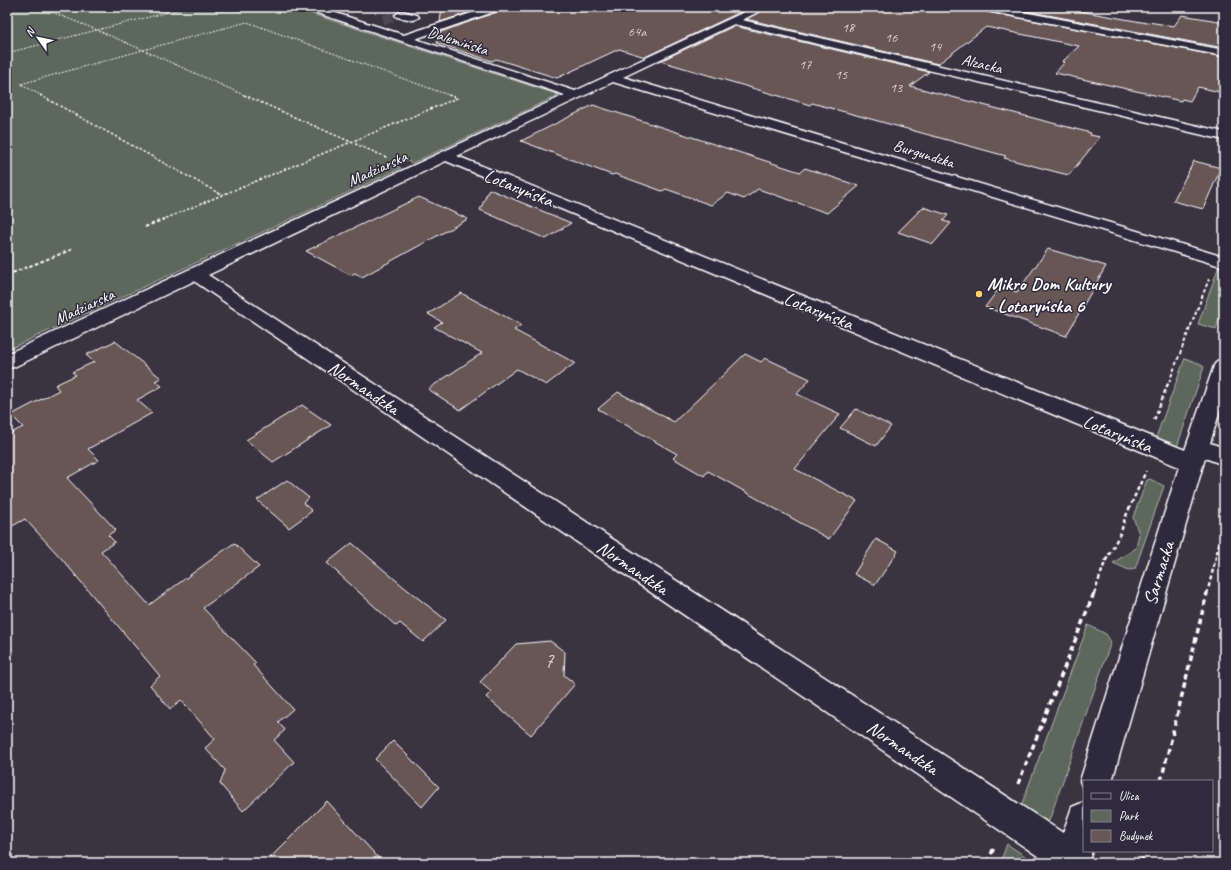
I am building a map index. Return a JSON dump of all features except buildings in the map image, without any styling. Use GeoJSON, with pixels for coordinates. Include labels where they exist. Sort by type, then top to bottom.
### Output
{"type":"FeatureCollection","features":[{"type":"Feature","properties":{"kind":"street","name":"Dalemińska"},"geometry":{"type":"LineString","coordinates":[[308,7],[575,95]]}},
{"type":"Feature","properties":{"kind":"street"},"geometry":{"type":"LineString","coordinates":[[404,39],[499,7]]}},
{"type":"Feature","properties":{"kind":"street","name":"Madziarska"},"geometry":{"type":"LineString","coordinates":[[7,362],[762,7]]}},
{"type":"Feature","properties":{"kind":"street"},"geometry":{"type":"LineString","coordinates":[[982,7],[1224,53]]}},
{"type":"Feature","properties":{"kind":"street"},"geometry":{"type":"LineString","coordinates":[[400,15],[402,14],[413,18]]}},
{"type":"Feature","properties":{"kind":"street","name":"Alzacka"},"geometry":{"type":"LineString","coordinates":[[732,21],[1224,136]]}},
{"type":"Feature","properties":{"kind":"street","name":"Burgundzka"},"geometry":{"type":"LineString","coordinates":[[613,78],[1220,260]]}},
{"type":"Feature","properties":{"kind":"street","name":"Lotaryńska"},"geometry":{"type":"LineString","coordinates":[[445,156],[1145,444],[1195,455],[1224,457]]}},
{"type":"Feature","properties":{"kind":"street","name":"Normandzka"},"geometry":{"type":"LineString","coordinates":[[195,274],[1071,861]]}},
{"type":"Feature","properties":{"kind":"street","name":"Sarmacka"},"geometry":{"type":"LineString","coordinates":[[1096,780],[1184,486],[1224,366]]}},
{"type":"Feature","properties":{"kind":"street"},"geometry":{"type":"LineString","coordinates":[[1071,861],[1083,822]]}},
{"type":"Feature","properties":{"kind":"path"},"geometry":{"type":"LineString","coordinates":[[39,7],[145,50],[391,159]]}},
{"type":"Feature","properties":{"kind":"path"},"geometry":{"type":"LineString","coordinates":[[7,54],[189,7]]}},
{"type":"Feature","properties":{"kind":"path"},"geometry":{"type":"LineString","coordinates":[[145,227],[457,98],[246,22],[22,84],[222,195]]}},
{"type":"Feature","properties":{"kind":"path"},"geometry":{"type":"LineString","coordinates":[[7,275],[73,249]]}},
{"type":"Feature","properties":{"kind":"path"},"geometry":{"type":"LineString","coordinates":[[988,863],[1086,616],[1105,562],[1121,532],[1125,518],[1147,468],[1145,444],[1220,260]]}},
{"type":"Feature","properties":{"kind":"path"},"geometry":{"type":"LineString","coordinates":[[1161,780],[1224,524]]}},
{"type":"Feature","properties":{"kind":"path"},"geometry":{"type":"LineString","coordinates":[[1141,863],[1144,852]]}},
{"type":"Feature","properties":{"kind":"green space"},"geometry":{"type":"Polygon","coordinates":[[[17,7],[291,7],[559,95],[412,163],[403,159],[393,164],[401,168],[7,350],[7,10],[17,7]]]}},
{"type":"Feature","properties":{"kind":"green space"},"geometry":{"type":"Polygon","coordinates":[[[1220,263],[1224,264],[1224,304],[1216,329],[1198,324],[1220,263]]]}},
{"type":"Feature","properties":{"kind":"green space"},"geometry":{"type":"Polygon","coordinates":[[[1185,358],[1204,367],[1177,447],[1155,440],[1185,358]]]}},
{"type":"Feature","properties":{"kind":"green space"},"geometry":{"type":"Polygon","coordinates":[[[1150,479],[1164,486],[1135,569],[1129,570],[1113,563],[1136,548],[1139,534],[1133,517],[1147,480],[1150,479]]]}},
{"type":"Feature","properties":{"kind":"green space"},"geometry":{"type":"Polygon","coordinates":[[[1088,625],[1106,634],[1111,642],[1049,821],[1042,823],[1020,809],[1088,625]]]}},
{"type":"Feature","properties":{"kind":"green space"},"geometry":{"type":"Polygon","coordinates":[[[1007,844],[1028,858],[1030,863],[1000,863],[1007,844]]]}},
{"type":"Feature","properties":{"kind":"tunnel"},"geometry":{"type":"LineString","coordinates":[[383,20],[400,15]]}},
{"type":"Feature","properties":{"kind":"place","name":"Mikro Dom Kultury - Lotaryńska 6"},"geometry":{"type":"Point","coordinates":[979,294]}}]}
